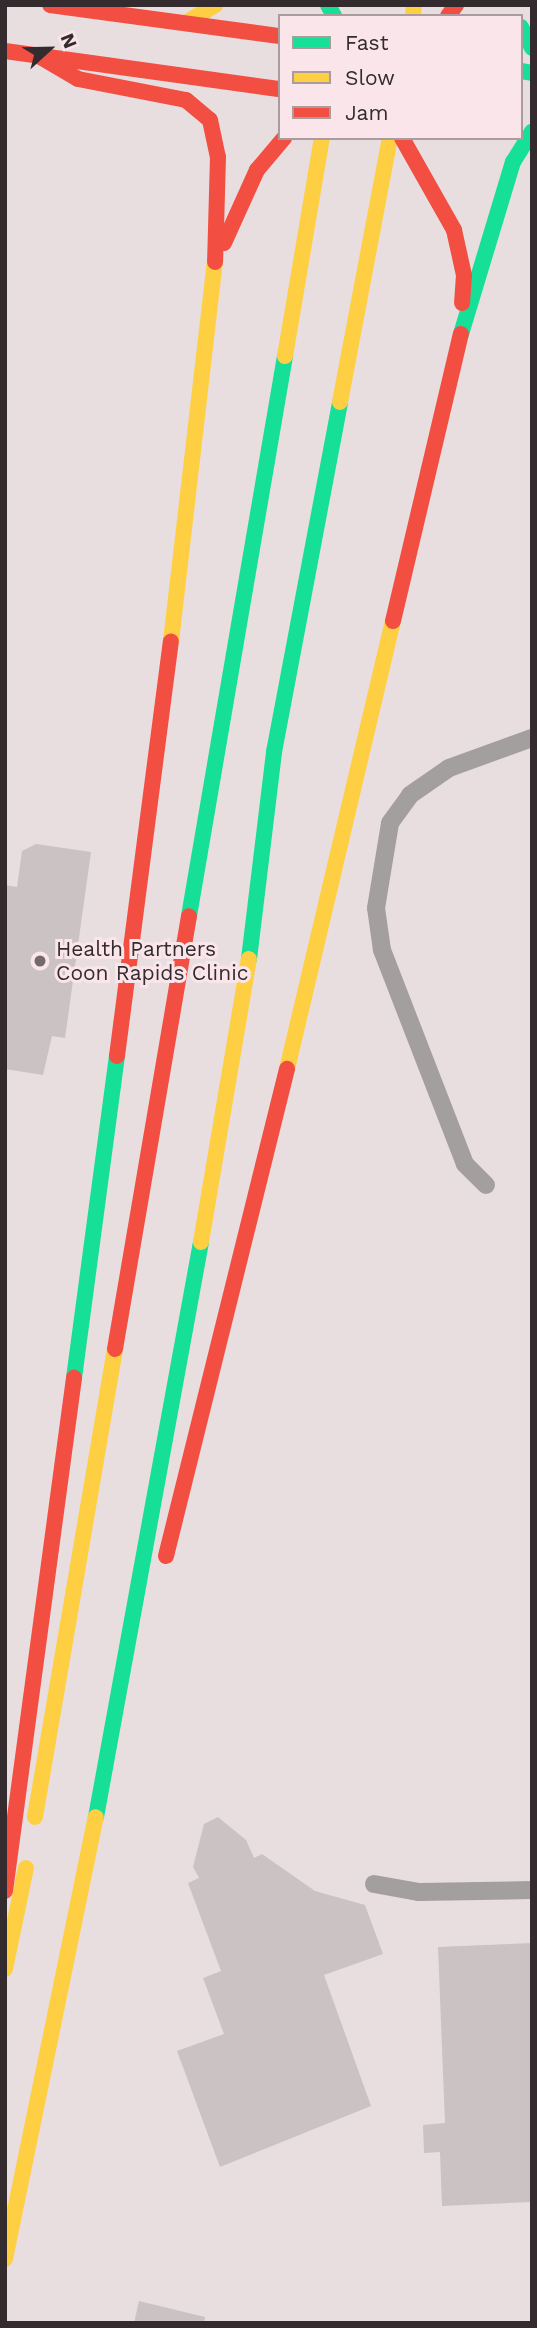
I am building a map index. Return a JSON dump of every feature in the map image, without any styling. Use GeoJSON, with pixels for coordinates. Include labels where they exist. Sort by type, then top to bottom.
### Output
{"type":"FeatureCollection","features":[{"type":"Feature","properties":{"kind":"main road"},"geometry":{"type":"LineString","coordinates":[[50,5],[278,36]]}},
{"type":"Feature","properties":{"kind":"main road"},"geometry":{"type":"LineString","coordinates":[[187,22],[215,5]]}},
{"type":"Feature","properties":{"kind":"main road"},"geometry":{"type":"LineString","coordinates":[[523,31],[532,48]]}},
{"type":"Feature","properties":{"kind":"main road"},"geometry":{"type":"LineString","coordinates":[[5,51],[278,89]]}},
{"type":"Feature","properties":{"kind":"main road"},"geometry":{"type":"LineString","coordinates":[[5,1891],[214,285],[218,157],[210,120],[186,100],[78,79],[39,56]]}},
{"type":"Feature","properties":{"kind":"main road"},"geometry":{"type":"LineString","coordinates":[[91,1835],[219,1355],[459,340],[513,162],[532,132]]}},
{"type":"Feature","properties":{"kind":"main road"},"geometry":{"type":"LineString","coordinates":[[214,285],[242,196],[281,140]]}},
{"type":"Feature","properties":{"kind":"main road"},"geometry":{"type":"LineString","coordinates":[[5,1969],[153,1148],[322,140]]}},
{"type":"Feature","properties":{"kind":"main road"},"geometry":{"type":"LineString","coordinates":[[5,2259],[133,1637],[259,900],[274,752],[390,140]]}},
{"type":"Feature","properties":{"kind":"main road"},"geometry":{"type":"LineString","coordinates":[[403,140],[429,177],[454,230],[464,275],[459,340]]}},
{"type":"Feature","properties":{"kind":"street"},"geometry":{"type":"LineString","coordinates":[[486,1185],[465,1164],[376,929],[390,823],[423,782],[532,738]]}},
{"type":"Feature","properties":{"kind":"street"},"geometry":{"type":"LineString","coordinates":[[374,1884],[419,1892],[532,1890]]}},
{"type":"Feature","properties":{"kind":"building","name":"Health Partners Coon Rapids Clinic"},"geometry":{"type":"Polygon","coordinates":[[[36,844],[91,852],[65,1038],[52,1036],[43,1075],[5,1069],[5,885],[17,887],[22,851],[36,844]]]}},
{"type":"Feature","properties":{"kind":"building"},"geometry":{"type":"Polygon","coordinates":[[[218,1817],[246,1840],[254,1858],[262,1854],[315,1891],[365,1905],[383,1954],[324,1975],[371,2106],[220,2167],[177,2051],[224,2034],[203,1978],[221,1971],[188,1883],[199,1878],[193,1867],[204,1824],[218,1817]]]}},
{"type":"Feature","properties":{"kind":"building"},"geometry":{"type":"Polygon","coordinates":[[[532,1943],[532,2202],[442,2206],[440,2152],[424,2153],[423,2125],[445,2123],[438,1947],[532,1943]]]}},
{"type":"Feature","properties":{"kind":"building"},"geometry":{"type":"Polygon","coordinates":[[[139,2301],[205,2317],[204,2323],[134,2323],[139,2301]]]}},
{"type":"Feature","properties":{"kind":"traffic: fast"},"geometry":{"type":"LineString","coordinates":[[328,5],[333,14]]}},
{"type":"Feature","properties":{"kind":"traffic: fast"},"geometry":{"type":"LineString","coordinates":[[523,31],[532,48]]}},
{"type":"Feature","properties":{"kind":"traffic: fast"},"geometry":{"type":"LineString","coordinates":[[523,71],[532,73]]}},
{"type":"Feature","properties":{"kind":"traffic: fast"},"geometry":{"type":"LineString","coordinates":[[461,334],[513,162],[532,132]]}},
{"type":"Feature","properties":{"kind":"traffic: fast"},"geometry":{"type":"LineString","coordinates":[[189,916],[285,356]]}},
{"type":"Feature","properties":{"kind":"traffic: fast"},"geometry":{"type":"LineString","coordinates":[[249,959],[274,752],[340,402]]}},
{"type":"Feature","properties":{"kind":"traffic: fast"},"geometry":{"type":"LineString","coordinates":[[74,1378],[117,1056]]}},
{"type":"Feature","properties":{"kind":"traffic: fast"},"geometry":{"type":"LineString","coordinates":[[96,1817],[201,1242]]}},
{"type":"Feature","properties":{"kind":"traffic: slow"},"geometry":{"type":"LineString","coordinates":[[187,22],[215,5]]}},
{"type":"Feature","properties":{"kind":"traffic: slow"},"geometry":{"type":"LineString","coordinates":[[413,14],[414,5]]}},
{"type":"Feature","properties":{"kind":"traffic: slow"},"geometry":{"type":"LineString","coordinates":[[285,356],[322,140]]}},
{"type":"Feature","properties":{"kind":"traffic: slow"},"geometry":{"type":"LineString","coordinates":[[340,402],[390,140]]}},
{"type":"Feature","properties":{"kind":"traffic: slow"},"geometry":{"type":"LineString","coordinates":[[171,641],[215,262]]}},
{"type":"Feature","properties":{"kind":"traffic: slow"},"geometry":{"type":"LineString","coordinates":[[287,1069],[393,621]]}},
{"type":"Feature","properties":{"kind":"traffic: slow"},"geometry":{"type":"LineString","coordinates":[[201,1242],[249,959]]}},
{"type":"Feature","properties":{"kind":"traffic: slow"},"geometry":{"type":"LineString","coordinates":[[35,1817],[115,1349]]}},
{"type":"Feature","properties":{"kind":"traffic: slow"},"geometry":{"type":"LineString","coordinates":[[5,2259],[96,1817]]}},
{"type":"Feature","properties":{"kind":"traffic: slow"},"geometry":{"type":"LineString","coordinates":[[5,1969],[26,1868]]}},
{"type":"Feature","properties":{"kind":"traffic: jam"},"geometry":{"type":"LineString","coordinates":[[50,5],[278,36]]}},
{"type":"Feature","properties":{"kind":"traffic: jam"},"geometry":{"type":"LineString","coordinates":[[449,14],[456,5]]}},
{"type":"Feature","properties":{"kind":"traffic: jam"},"geometry":{"type":"LineString","coordinates":[[5,51],[278,89]]}},
{"type":"Feature","properties":{"kind":"traffic: jam"},"geometry":{"type":"LineString","coordinates":[[39,56],[78,79],[186,100],[210,120],[218,157],[215,262]]}},
{"type":"Feature","properties":{"kind":"traffic: jam"},"geometry":{"type":"LineString","coordinates":[[224,243],[257,170],[282,140]]}},
{"type":"Feature","properties":{"kind":"traffic: jam"},"geometry":{"type":"LineString","coordinates":[[403,140],[454,230],[464,275],[462,303]]}},
{"type":"Feature","properties":{"kind":"traffic: jam"},"geometry":{"type":"LineString","coordinates":[[393,621],[461,334]]}},
{"type":"Feature","properties":{"kind":"traffic: jam"},"geometry":{"type":"LineString","coordinates":[[117,1056],[171,641]]}},
{"type":"Feature","properties":{"kind":"traffic: jam"},"geometry":{"type":"LineString","coordinates":[[115,1349],[189,916]]}},
{"type":"Feature","properties":{"kind":"traffic: jam"},"geometry":{"type":"LineString","coordinates":[[166,1556],[287,1069]]}},
{"type":"Feature","properties":{"kind":"traffic: jam"},"geometry":{"type":"LineString","coordinates":[[5,1891],[74,1378]]}},
{"type":"Feature","properties":{"kind":"place","name":"Health Partners Coon Rapids Clinic"},"geometry":{"type":"Point","coordinates":[40,961]}}]}
